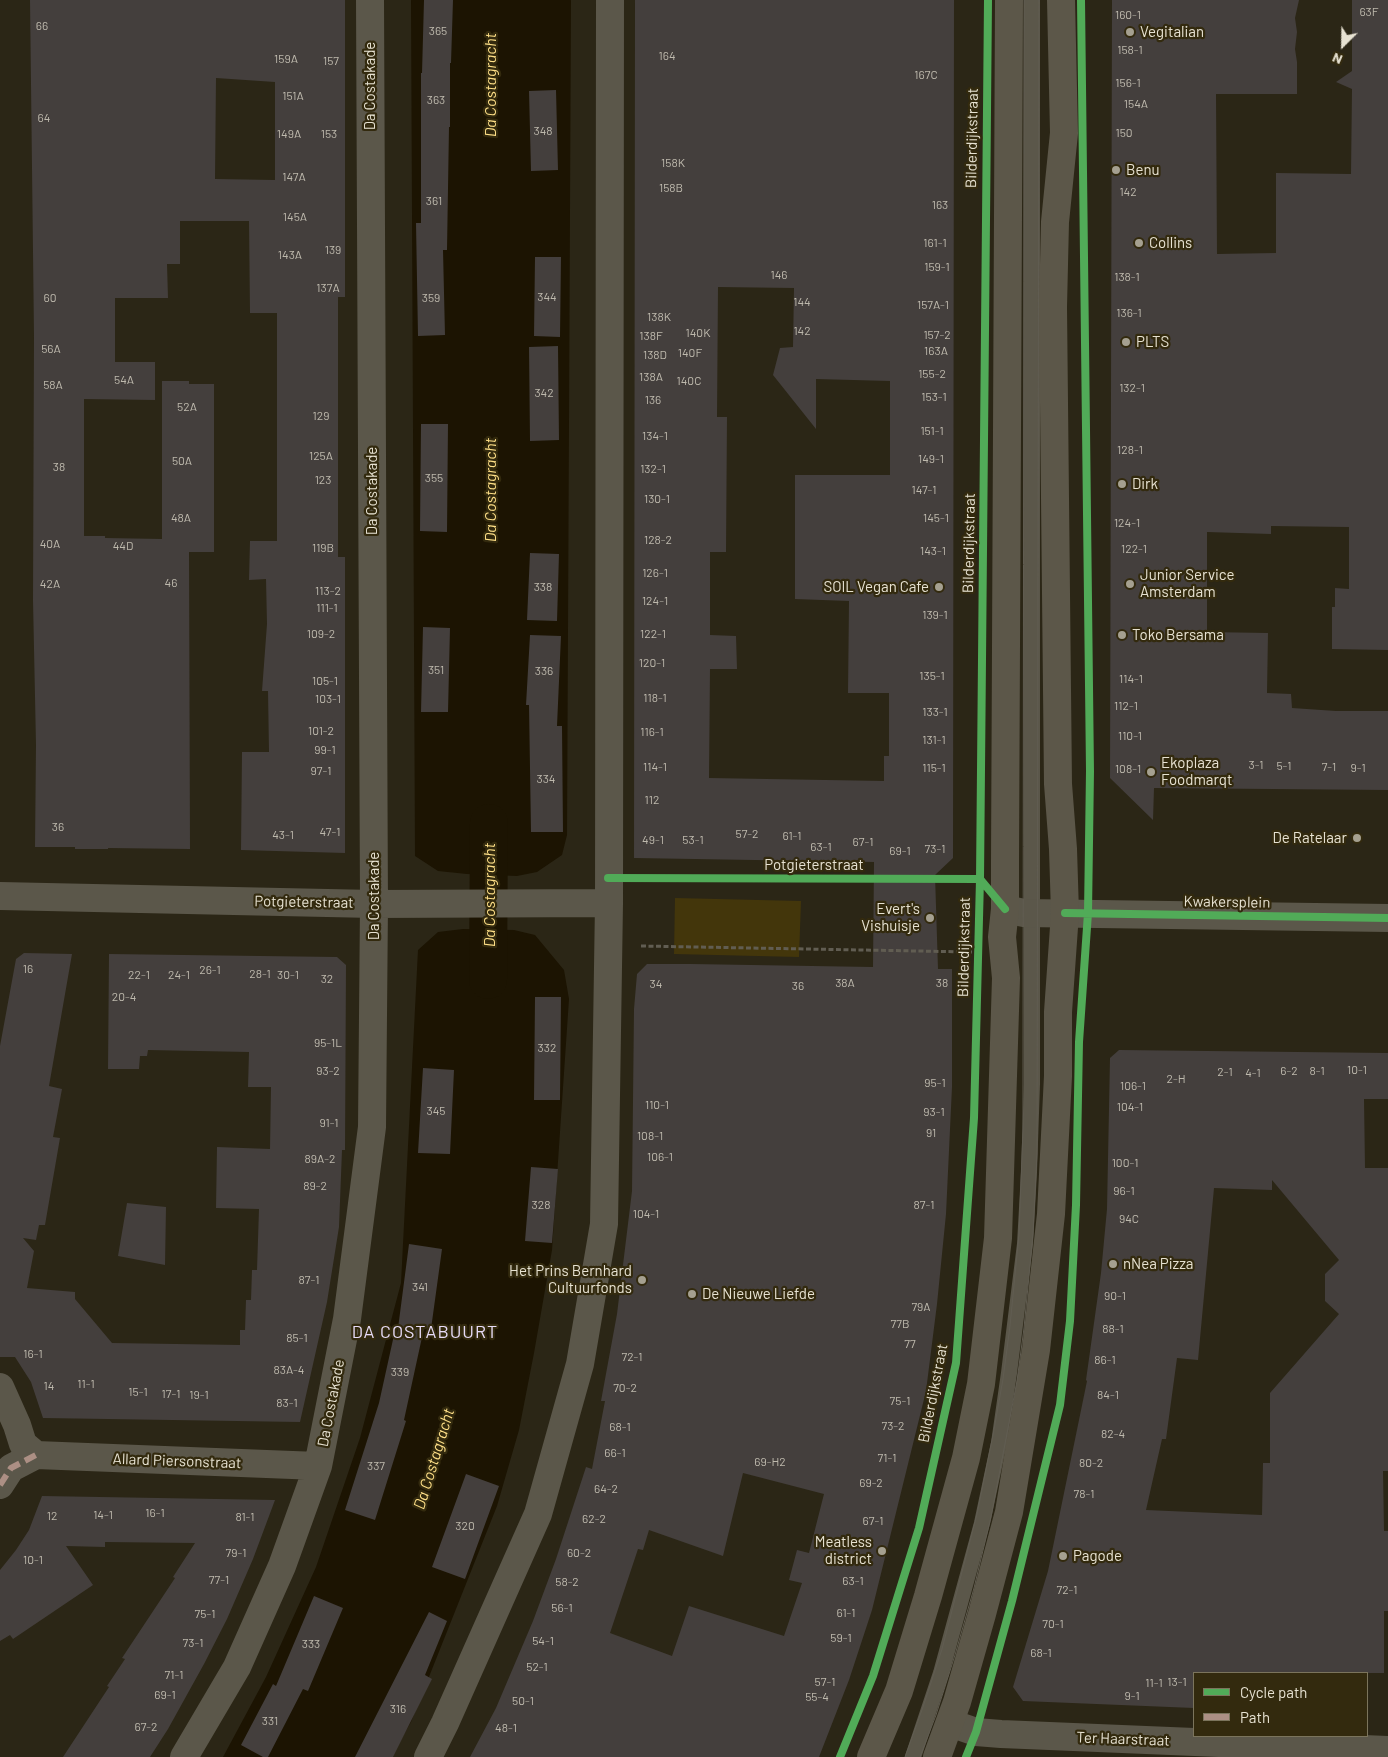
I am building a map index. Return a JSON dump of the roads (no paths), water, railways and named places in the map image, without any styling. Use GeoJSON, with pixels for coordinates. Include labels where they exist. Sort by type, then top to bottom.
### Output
{"type":"FeatureCollection","features":[{"type":"Feature","properties":{"kind":"street","name":"Da Costakade"},"geometry":{"type":"LineString","coordinates":[[184,1757],[237,1667],[282,1566],[318,1466],[348,1319],[372,1127],[374,904],[370,0]]}},
{"type":"Feature","properties":{"kind":"street"},"geometry":{"type":"LineString","coordinates":[[428,1757],[446,1723],[538,1514],[580,1364],[604,1224],[609,903],[610,0]]}},
{"type":"Feature","properties":{"kind":"street"},"geometry":{"type":"LineString","coordinates":[[871,1757],[899,1691],[928,1596],[966,1458],[981,1384],[998,1238],[1006,978],[1002,937],[1018,911],[1009,0]]}},
{"type":"Feature","properties":{"kind":"street"},"geometry":{"type":"LineString","coordinates":[[937,1757],[950,1723],[1009,1512],[1036,1350],[1051,1214],[1058,1076],[1058,1012],[1065,913],[1058,784],[1054,317],[1055,222],[1064,133],[1062,0]]}},
{"type":"Feature","properties":{"kind":"street","name":"Potgieterstraat"},"geometry":{"type":"LineString","coordinates":[[0,896],[374,904],[609,903]]}},
{"type":"Feature","properties":{"kind":"street","name":"Kwakersplein"},"geometry":{"type":"LineString","coordinates":[[1018,911],[1388,918]]}},
{"type":"Feature","properties":{"kind":"street"},"geometry":{"type":"LineString","coordinates":[[0,1387],[17,1425],[23,1444],[36,1456],[11,1468],[0,1485]]}},
{"type":"Feature","properties":{"kind":"street","name":"Allard Piersonstraat"},"geometry":{"type":"LineString","coordinates":[[36,1456],[318,1466]]}},
{"type":"Feature","properties":{"kind":"street","name":"Ter Haarstraat"},"geometry":{"type":"LineString","coordinates":[[950,1723],[976,1732],[1001,1734],[1388,1750]]}},
{"type":"Feature","properties":{"kind":"lane"},"geometry":{"type":"LineString","coordinates":[[913,1757],[941,1673],[982,1524],[1010,1373],[1022,1279],[1029,1172],[1032,1084],[1018,911],[1032,0]]}},
{"type":"Feature","properties":{"kind":"water"},"geometry":{"type":"Polygon","coordinates":[[[411,0],[571,0],[567,835],[562,855],[537,872],[517,876],[438,871],[415,856],[411,0]]]}},
{"type":"Feature","properties":{"kind":"water"},"geometry":{"type":"Polygon","coordinates":[[[463,929],[514,930],[535,935],[564,970],[569,999],[552,1250],[519,1430],[497,1506],[411,1722],[391,1757],[223,1757],[266,1677],[316,1567],[360,1438],[401,1283],[418,950],[438,932],[463,929]]]}},
{"type":"Feature","properties":{"kind":"waterway","name":"Da Costagracht"},"geometry":{"type":"LineString","coordinates":[[488,980],[489,823]]}},
{"type":"Feature","properties":{"kind":"tram line"},"geometry":{"type":"LineString","coordinates":[[905,1757],[942,1649],[977,1514],[1003,1379],[1019,1234],[1023,1129],[1024,0]]}},
{"type":"Feature","properties":{"kind":"tram line"},"geometry":{"type":"LineString","coordinates":[[920,1757],[936,1715],[955,1655],[991,1517],[1017,1381],[1033,1234],[1037,1153],[1039,0]]}},
{"type":"Feature","properties":{"kind":"place","name":"Vegitalian"},"geometry":{"type":"Point","coordinates":[1130,32]}},
{"type":"Feature","properties":{"kind":"place","name":"Benu"},"geometry":{"type":"Point","coordinates":[1116,170]}},
{"type":"Feature","properties":{"kind":"place","name":"Collins"},"geometry":{"type":"Point","coordinates":[1139,243]}},
{"type":"Feature","properties":{"kind":"place","name":"PLTS"},"geometry":{"type":"Point","coordinates":[1126,342]}},
{"type":"Feature","properties":{"kind":"place","name":"Dirk"},"geometry":{"type":"Point","coordinates":[1122,484]}},
{"type":"Feature","properties":{"kind":"place","name":"Junior Service Amsterdam"},"geometry":{"type":"Point","coordinates":[1130,584]}},
{"type":"Feature","properties":{"kind":"place","name":"SOIL Vegan Cafe"},"geometry":{"type":"Point","coordinates":[939,587]}},
{"type":"Feature","properties":{"kind":"place","name":"Toko Bersama"},"geometry":{"type":"Point","coordinates":[1122,635]}},
{"type":"Feature","properties":{"kind":"place","name":"Ekoplaza Foodmarqt"},"geometry":{"type":"Point","coordinates":[1151,772]}},
{"type":"Feature","properties":{"kind":"place","name":"De Ratelaar"},"geometry":{"type":"Point","coordinates":[1357,838]}},
{"type":"Feature","properties":{"kind":"place","name":"Evert's Vishuisje"},"geometry":{"type":"Point","coordinates":[930,918]}},
{"type":"Feature","properties":{"kind":"place","name":"nNea Pizza"},"geometry":{"type":"Point","coordinates":[1113,1264]}},
{"type":"Feature","properties":{"kind":"place","name":"Het Prins Bernhard Cultuurfonds"},"geometry":{"type":"Point","coordinates":[642,1280]}},
{"type":"Feature","properties":{"kind":"place","name":"De Nieuwe Liefde"},"geometry":{"type":"Point","coordinates":[692,1294]}},
{"type":"Feature","properties":{"kind":"place","name":"Meatless district"},"geometry":{"type":"Point","coordinates":[882,1551]}},
{"type":"Feature","properties":{"kind":"place","name":"Pagode"},"geometry":{"type":"Point","coordinates":[1063,1556]}},
{"type":"Feature","properties":{"kind":"district","name":"DA COSTABUURT"},"geometry":{"type":"Point","coordinates":[425,1332]}}]}
